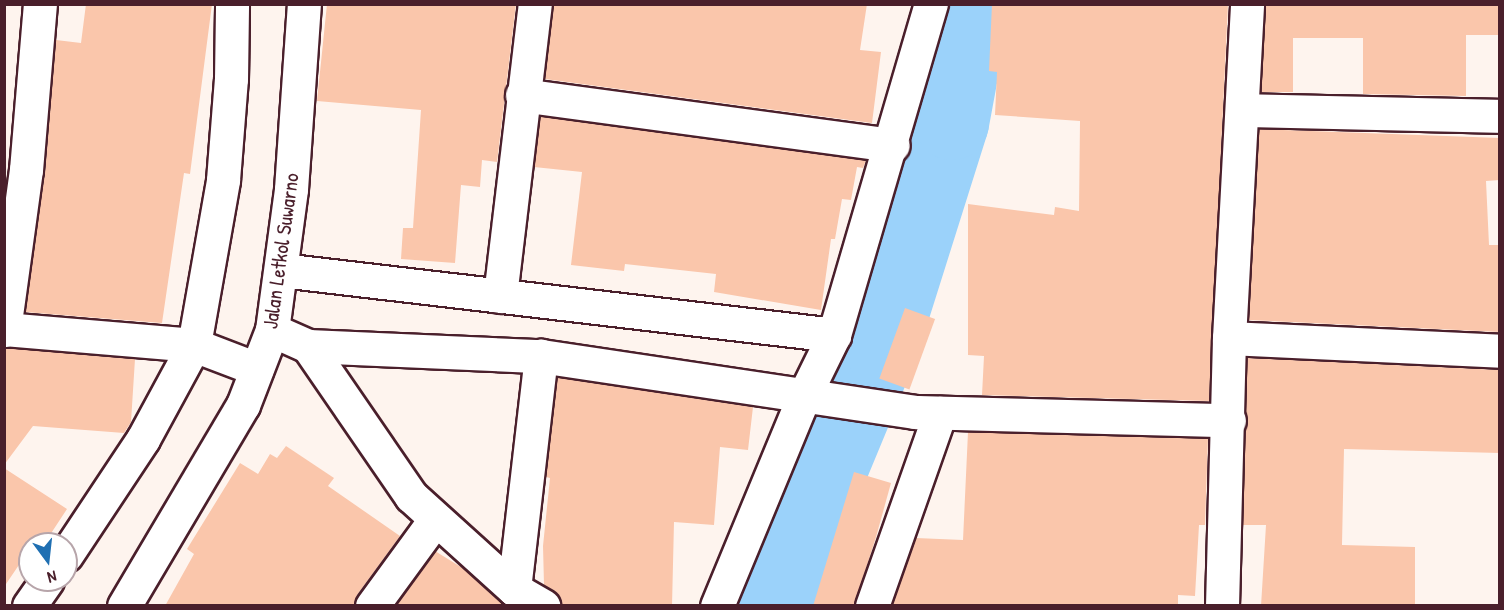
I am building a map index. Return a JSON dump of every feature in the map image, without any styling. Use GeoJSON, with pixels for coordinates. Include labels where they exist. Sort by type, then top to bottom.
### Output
{"type":"FeatureCollection","features":[{"type":"Feature","properties":{"kind":"street"},"geometry":{"type":"LineString","coordinates":[[40,4],[15,169],[5,329],[194,345],[257,369]]}},
{"type":"Feature","properties":{"kind":"street"},"geometry":{"type":"LineString","coordinates":[[78,537],[143,439],[194,345],[223,180],[231,79],[232,4]]}},
{"type":"Feature","properties":{"kind":"street","name":"Jalan Letkol Suwarno"},"geometry":{"type":"LineString","coordinates":[[124,606],[200,482],[243,405],[272,330],[281,270],[300,95],[304,4]]}},
{"type":"Feature","properties":{"kind":"street"},"geometry":{"type":"LineString","coordinates":[[500,296],[522,95],[535,4]]}},
{"type":"Feature","properties":{"kind":"street"},"geometry":{"type":"LineString","coordinates":[[717,606],[805,394],[834,335],[893,145],[931,4]]}},
{"type":"Feature","properties":{"kind":"street"},"geometry":{"type":"LineString","coordinates":[[1222,606],[1229,420],[1229,338],[1247,4]]}},
{"type":"Feature","properties":{"kind":"street"},"geometry":{"type":"LineString","coordinates":[[522,95],[893,145]]}},
{"type":"Feature","properties":{"kind":"street"},"geometry":{"type":"LineString","coordinates":[[1242,110],[1500,116]]}},
{"type":"Feature","properties":{"kind":"street"},"geometry":{"type":"LineString","coordinates":[[281,270],[834,335]]}},
{"type":"Feature","properties":{"kind":"street"},"geometry":{"type":"LineString","coordinates":[[272,330],[308,346],[541,356],[928,413],[1229,420]]}},
{"type":"Feature","properties":{"kind":"street"},"geometry":{"type":"LineString","coordinates":[[1229,338],[1500,351]]}},
{"type":"Feature","properties":{"kind":"street"},"geometry":{"type":"LineString","coordinates":[[308,346],[370,440],[434,521],[514,589],[543,606]]}},
{"type":"Feature","properties":{"kind":"street"},"geometry":{"type":"LineString","coordinates":[[514,589],[541,356]]}},
{"type":"Feature","properties":{"kind":"street"},"geometry":{"type":"LineString","coordinates":[[872,606],[928,413]]}},
{"type":"Feature","properties":{"kind":"street"},"geometry":{"type":"LineString","coordinates":[[372,606],[434,521]]}},
{"type":"Feature","properties":{"kind":"street"},"geometry":{"type":"LineString","coordinates":[[29,606],[39,592]]}},
{"type":"Feature","properties":{"kind":"building"},"geometry":{"type":"Polygon","coordinates":[[[86,4],[212,4],[190,174],[184,173],[162,323],[25,312],[45,172],[56,40],[81,43],[86,4]]]}},
{"type":"Feature","properties":{"kind":"building"},"geometry":{"type":"Polygon","coordinates":[[[327,4],[516,4],[497,162],[482,160],[480,187],[461,185],[455,263],[401,259],[403,228],[413,228],[421,110],[317,101],[327,4]]]}},
{"type":"Feature","properties":{"kind":"building"},"geometry":{"type":"Polygon","coordinates":[[[553,4],[867,4],[860,50],[881,52],[872,123],[545,79],[553,4]]]}},
{"type":"Feature","properties":{"kind":"building"},"geometry":{"type":"Polygon","coordinates":[[[992,4],[1228,4],[1209,401],[982,395],[984,356],[968,355],[968,204],[1054,215],[1055,207],[1079,211],[1080,121],[995,115],[997,72],[989,71],[992,4]]]}},
{"type":"Feature","properties":{"kind":"building"},"geometry":{"type":"Polygon","coordinates":[[[1266,4],[1500,4],[1500,35],[1466,35],[1466,96],[1363,94],[1363,38],[1293,38],[1293,92],[1261,92],[1266,4]]]}},
{"type":"Feature","properties":{"kind":"building"},"geometry":{"type":"Polygon","coordinates":[[[540,116],[866,160],[863,168],[857,167],[851,200],[842,199],[835,239],[831,239],[821,310],[714,292],[716,274],[625,264],[624,271],[571,265],[582,172],[534,167],[540,116]]]}},
{"type":"Feature","properties":{"kind":"building"},"geometry":{"type":"Polygon","coordinates":[[[1259,129],[1500,138],[1500,180],[1486,181],[1489,245],[1500,245],[1500,332],[1249,320],[1259,129]]]}},
{"type":"Feature","properties":{"kind":"building"},"geometry":{"type":"Polygon","coordinates":[[[905,308],[935,319],[909,389],[879,378],[905,308]]]}},
{"type":"Feature","properties":{"kind":"building"},"geometry":{"type":"Polygon","coordinates":[[[6,348],[135,359],[131,422],[124,433],[33,426],[4,465],[6,348]]]}},
{"type":"Feature","properties":{"kind":"building"},"geometry":{"type":"Polygon","coordinates":[[[1247,358],[1500,370],[1500,453],[1344,449],[1342,545],[1415,547],[1415,606],[1261,606],[1266,525],[1243,525],[1247,358]]]}},
{"type":"Feature","properties":{"kind":"building"},"geometry":{"type":"Polygon","coordinates":[[[557,377],[753,407],[748,450],[720,447],[714,525],[674,522],[672,606],[562,606],[559,596],[544,585],[543,546],[550,478],[546,477],[557,377]]]}},
{"type":"Feature","properties":{"kind":"building"},"geometry":{"type":"Polygon","coordinates":[[[968,432],[1208,438],[1205,525],[1199,525],[1195,596],[1178,595],[1178,606],[892,606],[916,538],[963,540],[968,432]]]}},
{"type":"Feature","properties":{"kind":"building"},"geometry":{"type":"Polygon","coordinates":[[[286,446],[334,478],[328,486],[400,536],[357,595],[354,606],[165,606],[194,554],[187,549],[240,463],[258,474],[270,454],[277,458],[286,446]]]}},
{"type":"Feature","properties":{"kind":"building"},"geometry":{"type":"Polygon","coordinates":[[[4,468],[67,509],[52,532],[18,532],[18,566],[4,587],[4,468]]]}},
{"type":"Feature","properties":{"kind":"building"},"geometry":{"type":"Polygon","coordinates":[[[854,472],[891,483],[876,537],[854,606],[813,606],[854,472]]]}},
{"type":"Feature","properties":{"kind":"building"},"geometry":{"type":"Polygon","coordinates":[[[435,551],[464,569],[505,606],[396,606],[435,551]]]}},
{"type":"Feature","properties":{"kind":"waterway"},"geometry":{"type":"LineString","coordinates":[[774,606],[881,348],[952,123],[974,4]]}}]}
